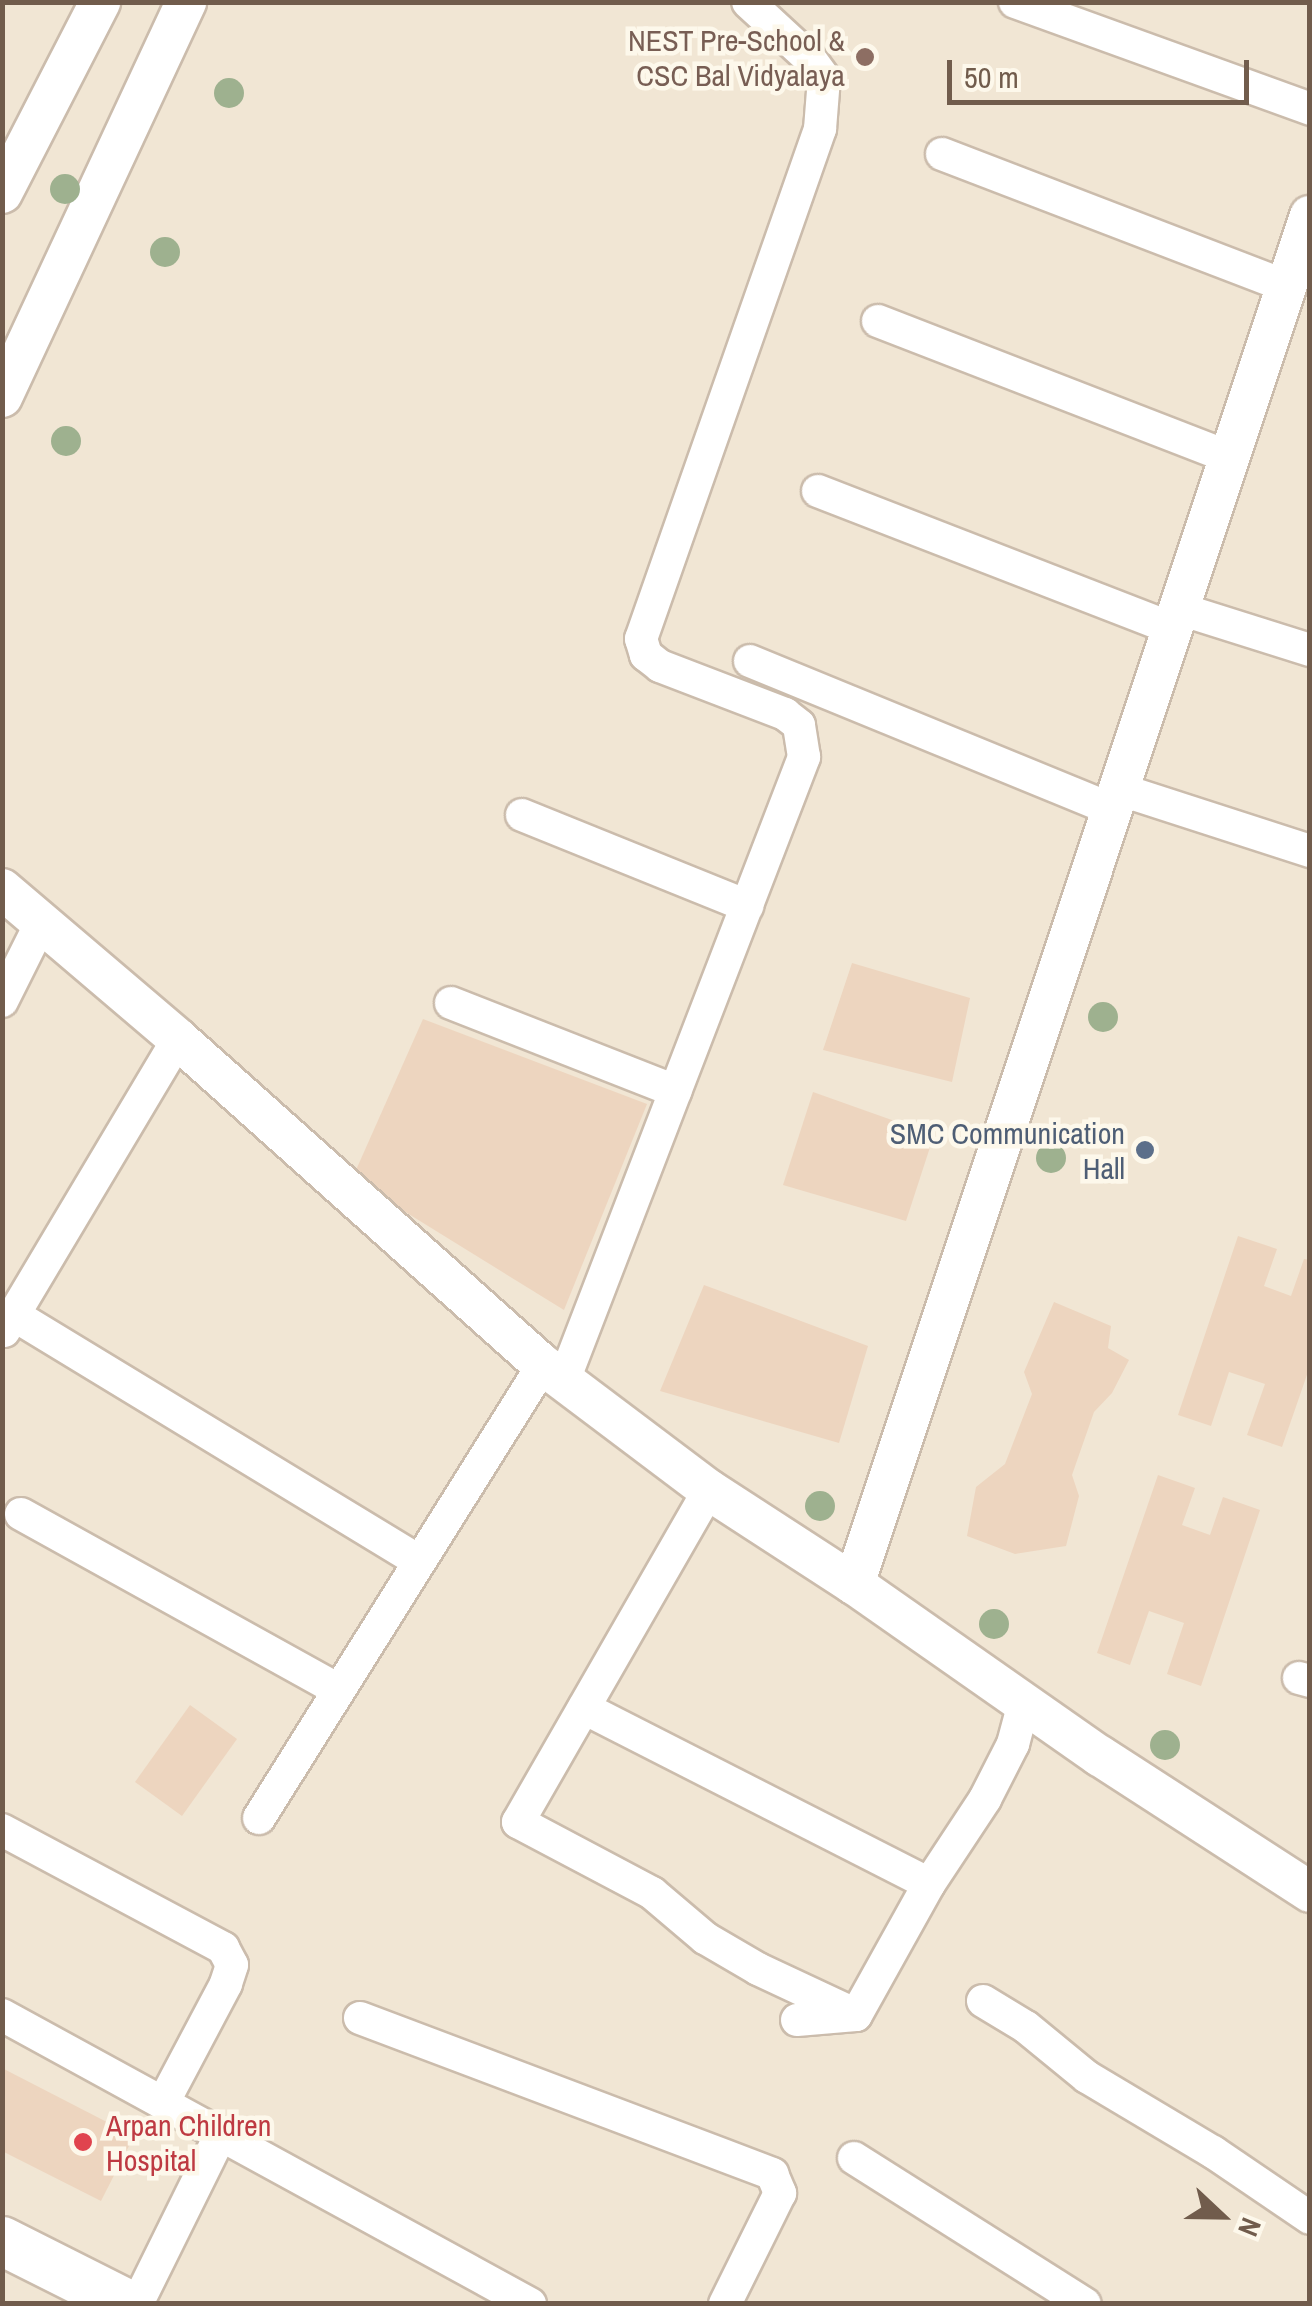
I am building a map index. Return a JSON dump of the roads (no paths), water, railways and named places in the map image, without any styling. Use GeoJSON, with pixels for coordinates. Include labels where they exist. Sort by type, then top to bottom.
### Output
{"type":"FeatureCollection","features":[{"type":"Feature","properties":{"kind":"main road"},"geometry":{"type":"LineString","coordinates":[[2,2242],[126,2304]]}},
{"type":"Feature","properties":{"kind":"street"},"geometry":{"type":"LineString","coordinates":[[2,192],[100,2]]}},
{"type":"Feature","properties":{"kind":"street"},"geometry":{"type":"LineString","coordinates":[[2,397],[186,2]]}},
{"type":"Feature","properties":{"kind":"street"},"geometry":{"type":"LineString","coordinates":[[258,1818],[420,1561],[553,1373],[675,1092],[804,757],[800,725],[785,714],[660,666],[646,654],[642,638],[820,130],[824,78],[810,59],[748,2]]}},
{"type":"Feature","properties":{"kind":"street"},"geometry":{"type":"LineString","coordinates":[[1014,2],[1310,109]]}},
{"type":"Feature","properties":{"kind":"street"},"geometry":{"type":"LineString","coordinates":[[942,154],[1286,286]]}},
{"type":"Feature","properties":{"kind":"street"},"geometry":{"type":"LineString","coordinates":[[854,1584],[1310,216]]}},
{"type":"Feature","properties":{"kind":"street"},"geometry":{"type":"LineString","coordinates":[[878,321],[1232,458]]}},
{"type":"Feature","properties":{"kind":"street"},"geometry":{"type":"LineString","coordinates":[[818,491],[1176,619],[1310,650]]}},
{"type":"Feature","properties":{"kind":"street"},"geometry":{"type":"LineString","coordinates":[[750,660],[1115,799],[1310,851]]}},
{"type":"Feature","properties":{"kind":"street"},"geometry":{"type":"LineString","coordinates":[[522,814],[747,906]]}},
{"type":"Feature","properties":{"kind":"street"},"geometry":{"type":"LineString","coordinates":[[2,889],[178,1039],[553,1373],[709,1490],[1310,1892]]}},
{"type":"Feature","properties":{"kind":"street"},"geometry":{"type":"LineString","coordinates":[[2,1000],[40,925]]}},
{"type":"Feature","properties":{"kind":"street"},"geometry":{"type":"LineString","coordinates":[[451,1003],[675,1092]]}},
{"type":"Feature","properties":{"kind":"street"},"geometry":{"type":"LineString","coordinates":[[178,1039],[8,1325],[420,1561]]}},
{"type":"Feature","properties":{"kind":"street"},"geometry":{"type":"LineString","coordinates":[[709,1490],[518,1822],[652,1892],[705,1938],[758,1969],[856,2015]]}},
{"type":"Feature","properties":{"kind":"street"},"geometry":{"type":"LineString","coordinates":[[21,1514],[338,1690]]}},
{"type":"Feature","properties":{"kind":"street"},"geometry":{"type":"LineString","coordinates":[[856,2015],[928,1884],[984,1799],[1013,1744],[1024,1704]]}},
{"type":"Feature","properties":{"kind":"street"},"geometry":{"type":"LineString","coordinates":[[584,1708],[928,1884]]}},
{"type":"Feature","properties":{"kind":"street"},"geometry":{"type":"LineString","coordinates":[[2,1830],[223,1948],[232,1965],[226,1984],[163,2103]]}},
{"type":"Feature","properties":{"kind":"street"},"geometry":{"type":"LineString","coordinates":[[983,2001],[1026,2027],[1087,2077],[1213,2152],[1310,2218]]}},
{"type":"Feature","properties":{"kind":"street"},"geometry":{"type":"LineString","coordinates":[[2,2015],[530,2304]]}},
{"type":"Feature","properties":{"kind":"street"},"geometry":{"type":"LineString","coordinates":[[796,2020],[856,2015]]}},
{"type":"Feature","properties":{"kind":"street"},"geometry":{"type":"LineString","coordinates":[[360,2018],[772,2174],[780,2193],[725,2304]]}},
{"type":"Feature","properties":{"kind":"street"},"geometry":{"type":"LineString","coordinates":[[136,2304],[221,2134]]}},
{"type":"Feature","properties":{"kind":"street"},"geometry":{"type":"LineString","coordinates":[[854,2158],[1072,2300]]}},
{"type":"Feature","properties":{"kind":"place","name":"NEST Pre-School & CSC Bal Vidyalaya"},"geometry":{"type":"Point","coordinates":[865,57]}},
{"type":"Feature","properties":{"kind":"place","name":"SMC Communication Hall"},"geometry":{"type":"Point","coordinates":[1145,1150]}},
{"type":"Feature","properties":{"kind":"place","name":"Arpan Children Hospital"},"geometry":{"type":"Point","coordinates":[83,2142]}}]}
